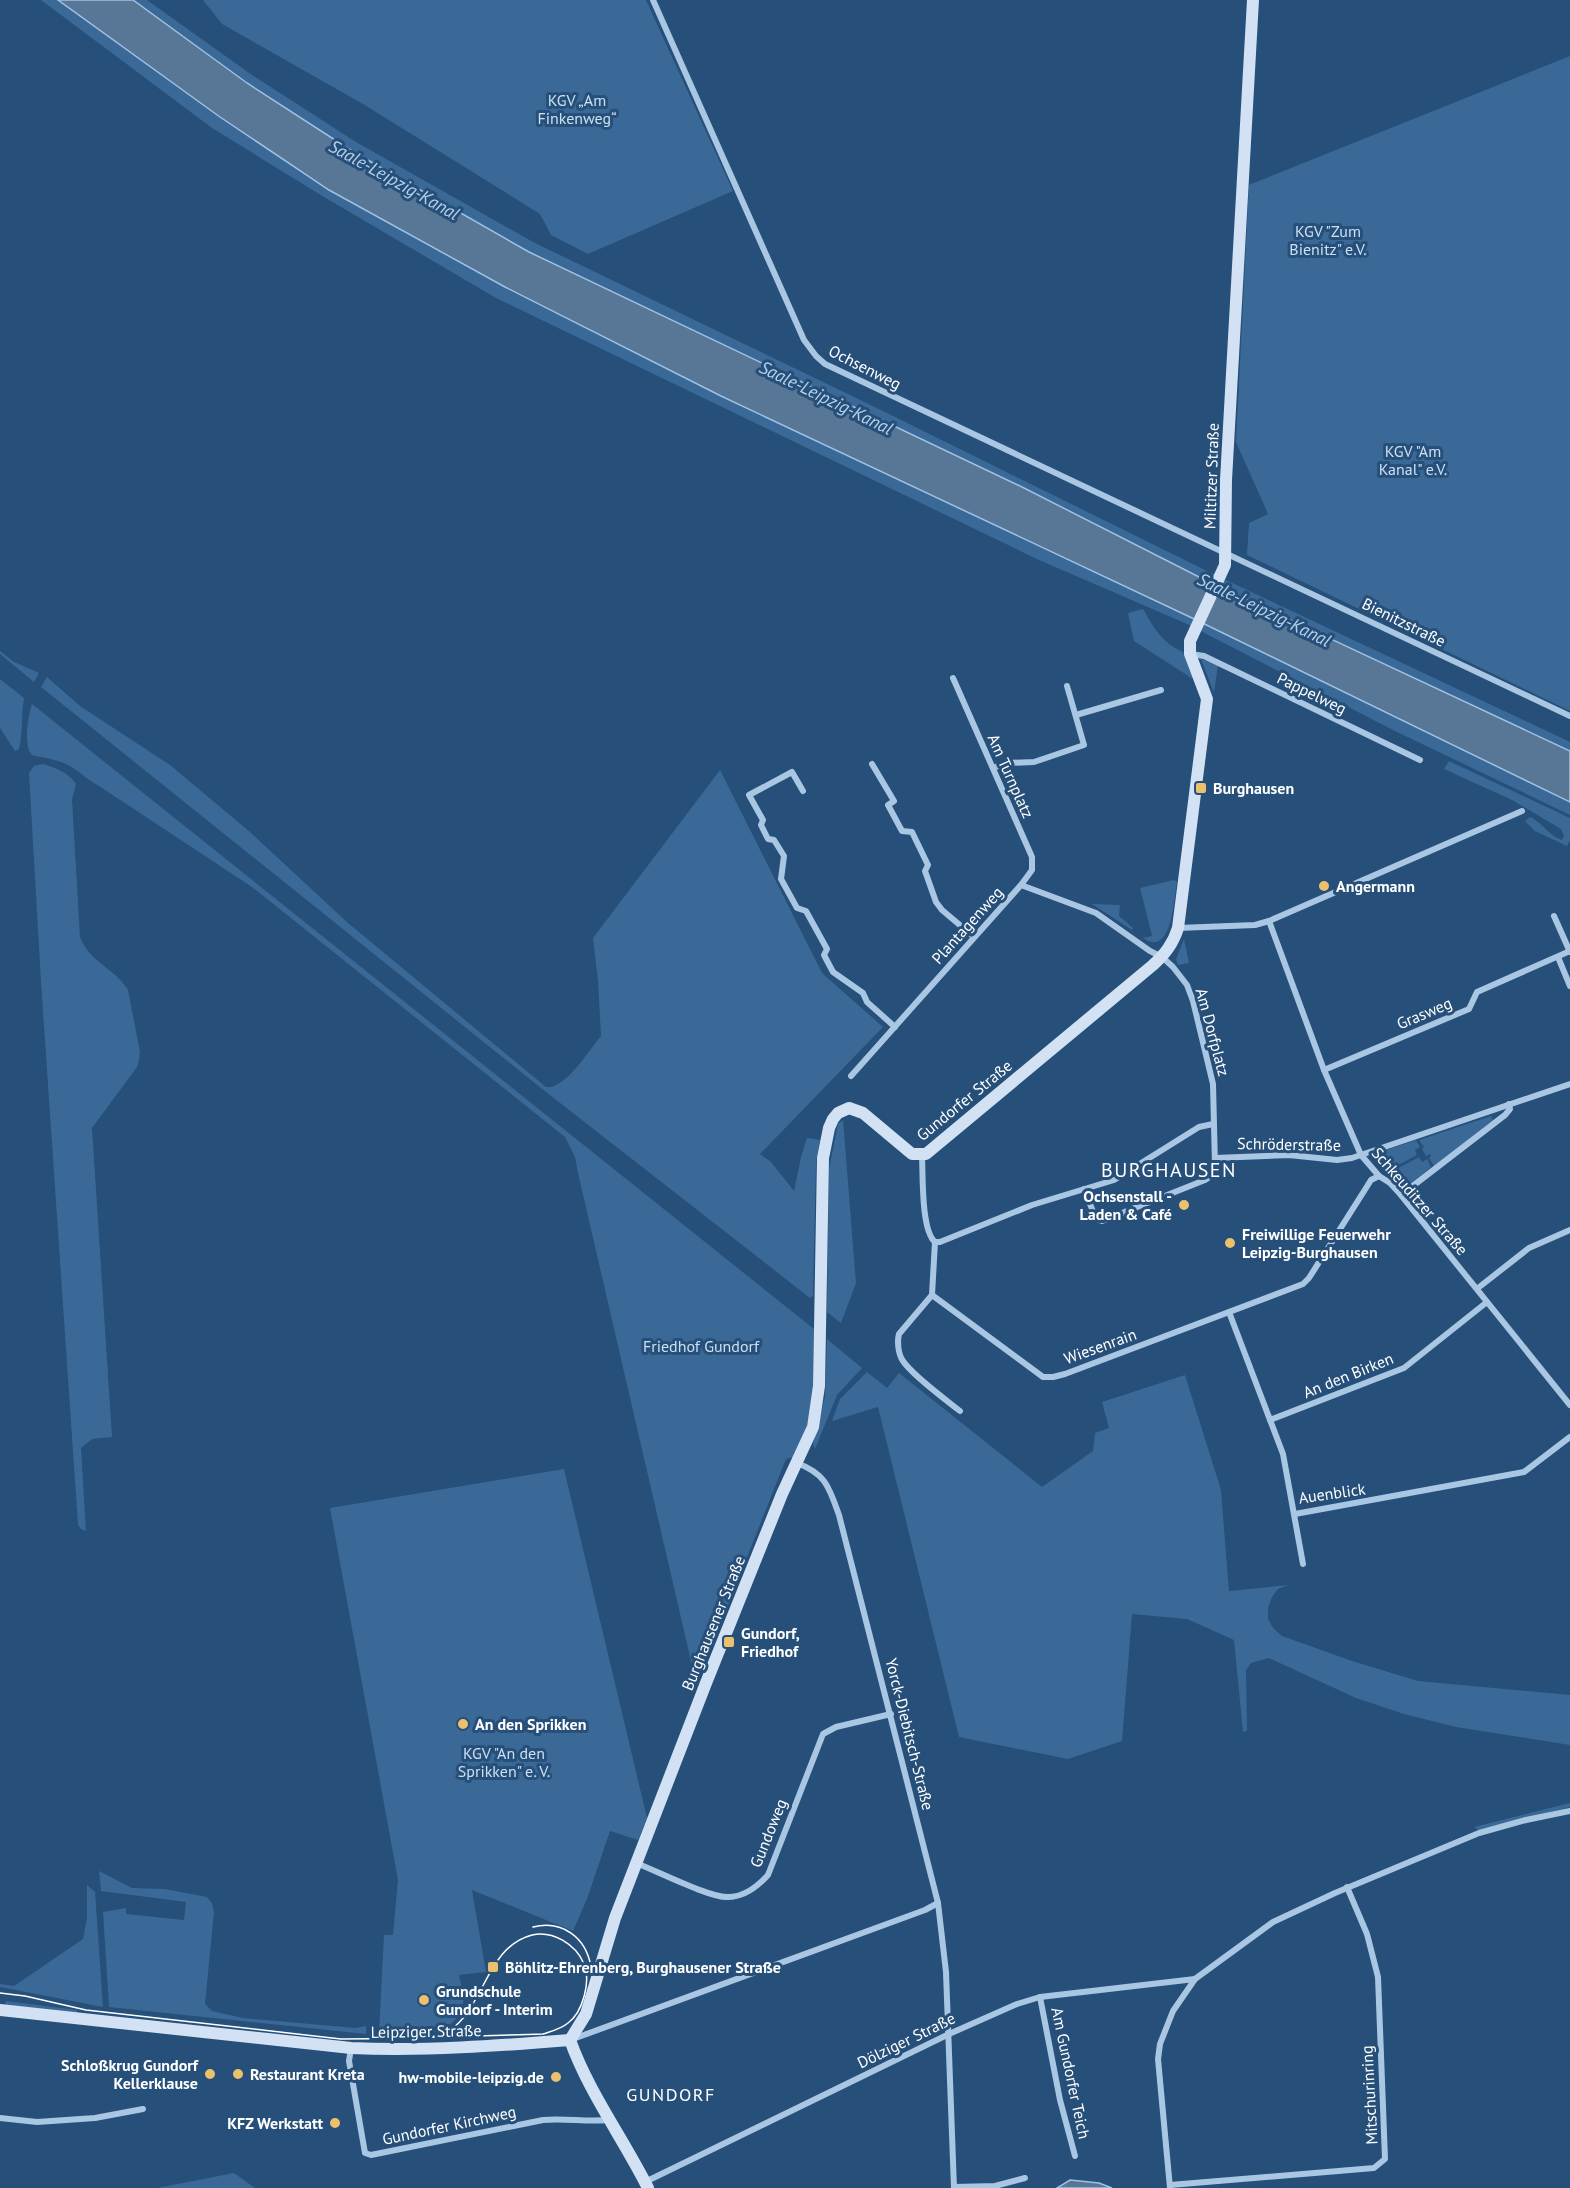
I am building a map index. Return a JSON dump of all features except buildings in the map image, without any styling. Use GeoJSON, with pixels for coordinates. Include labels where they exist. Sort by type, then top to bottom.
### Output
{"type":"FeatureCollection","features":[{"type":"Feature","properties":{"kind":"street","name":"Ochsenweg"},"geometry":{"type":"LineString","coordinates":[[653,0],[804,340],[816,356],[825,364],[847,375],[1226,553]]}},
{"type":"Feature","properties":{"kind":"street","name":"Miltitzer Straße"},"geometry":{"type":"LineString","coordinates":[[1176,934],[1207,699],[1190,654],[1190,641],[1222,572],[1226,553],[1226,480],[1253,0]]}},
{"type":"Feature","properties":{"kind":"street","name":"Bienitzstraße"},"geometry":{"type":"LineString","coordinates":[[1226,553],[1570,716]]}},
{"type":"Feature","properties":{"kind":"street","name":"Pappelweg"},"geometry":{"type":"LineString","coordinates":[[1190,654],[1204,656],[1420,760]]}},
{"type":"Feature","properties":{"kind":"street","name":"Am Turnplatz"},"geometry":{"type":"LineString","coordinates":[[953,678],[1032,857],[1032,870],[1021,885]]}},
{"type":"Feature","properties":{"kind":"street"},"geometry":{"type":"LineString","coordinates":[[993,768],[1007,763],[1034,762],[1081,747],[1084,742],[1067,686]]}},
{"type":"Feature","properties":{"kind":"street"},"geometry":{"type":"LineString","coordinates":[[1076,715],[1161,690]]}},
{"type":"Feature","properties":{"kind":"street"},"geometry":{"type":"LineString","coordinates":[[872,764],[894,801],[888,805],[897,823],[902,831],[912,832],[928,865],[925,871],[936,902],[942,910],[974,937]]}},
{"type":"Feature","properties":{"kind":"street"},"geometry":{"type":"LineString","coordinates":[[803,791],[792,772],[749,795],[764,820],[760,825],[768,839],[774,840],[784,856],[781,879],[797,908],[806,911],[827,949],[824,955],[833,972],[863,993],[867,1002],[895,1027]]}},
{"type":"Feature","properties":{"kind":"street"},"geometry":{"type":"LineString","coordinates":[[1176,934],[1255,925],[1269,921],[1522,811]]}},
{"type":"Feature","properties":{"kind":"street","name":"Plantagenweg"},"geometry":{"type":"LineString","coordinates":[[851,1076],[1021,885],[1096,913],[1162,957]]}},
{"type":"Feature","properties":{"kind":"street","name":"Grasweg"},"geometry":{"type":"LineString","coordinates":[[1324,1070],[1469,1009],[1477,992],[1570,951],[1554,916]]}},
{"type":"Feature","properties":{"kind":"street","name":"Schkeuditzer Straße"},"geometry":{"type":"LineString","coordinates":[[1269,921],[1324,1070],[1361,1155],[1379,1176],[1390,1183],[1401,1195],[1570,1405]]}},
{"type":"Feature","properties":{"kind":"street","name":"Gundorfer Straße"},"geometry":{"type":"LineString","coordinates":[[822,1207],[823,1158],[827,1138],[832,1119],[842,1110],[849,1108],[863,1113],[912,1154],[922,1155],[930,1152],[1162,957],[1176,934]]}},
{"type":"Feature","properties":{"kind":"street","name":"Am Dorfplatz"},"geometry":{"type":"LineString","coordinates":[[1162,957],[1173,967],[1190,991],[1213,1084],[1215,1158]]}},
{"type":"Feature","properties":{"kind":"street"},"geometry":{"type":"LineString","coordinates":[[1558,957],[1570,986]]}},
{"type":"Feature","properties":{"kind":"street","name":"Schröderstraße"},"geometry":{"type":"LineString","coordinates":[[1215,1158],[1289,1155],[1338,1160],[1352,1158],[1570,1084]]}},
{"type":"Feature","properties":{"kind":"street"},"geometry":{"type":"LineString","coordinates":[[1401,1195],[1496,1123],[1510,1109],[1509,1104]]}},
{"type":"Feature","properties":{"kind":"street"},"geometry":{"type":"LineString","coordinates":[[922,1155],[926,1228],[931,1239],[940,1242],[1032,1205],[1114,1180],[1198,1127],[1213,1124]]}},
{"type":"Feature","properties":{"kind":"street"},"geometry":{"type":"LineString","coordinates":[[1084,1189],[1096,1219],[1102,1221],[1205,1180],[1214,1171],[1215,1158]]}},
{"type":"Feature","properties":{"kind":"street","name":"Wiesenrain"},"geometry":{"type":"LineString","coordinates":[[932,1295],[1043,1377],[1065,1374],[1303,1284],[1365,1188],[1371,1180],[1379,1176]]}},
{"type":"Feature","properties":{"kind":"street","name":"Burghausener Straße"},"geometry":{"type":"LineString","coordinates":[[570,2040],[586,2013],[615,1918],[636,1863],[779,1503],[813,1427],[816,1411],[820,1329],[822,1207]]}},
{"type":"Feature","properties":{"kind":"street"},"geometry":{"type":"LineString","coordinates":[[1478,1288],[1529,1248],[1570,1230]]}},
{"type":"Feature","properties":{"kind":"street"},"geometry":{"type":"LineString","coordinates":[[935,1242],[932,1295],[899,1334],[898,1341],[902,1360],[936,1393],[960,1411]]}},
{"type":"Feature","properties":{"kind":"street","name":"An den Birken"},"geometry":{"type":"LineString","coordinates":[[1270,1420],[1404,1368],[1487,1302]]}},
{"type":"Feature","properties":{"kind":"street","name":"Auenblick"},"geometry":{"type":"LineString","coordinates":[[1229,1312],[1283,1454],[1295,1514],[1516,1474],[1532,1468],[1570,1437]]}},
{"type":"Feature","properties":{"kind":"street","name":"Yorck-Diebitsch-Straße"},"geometry":{"type":"LineString","coordinates":[[797,1462],[814,1469],[820,1476],[832,1496],[839,1515],[938,1903],[946,1972],[949,2034]]}},
{"type":"Feature","properties":{"kind":"street"},"geometry":{"type":"LineString","coordinates":[[1295,1514],[1303,1564]]}},
{"type":"Feature","properties":{"kind":"street","name":"Gundoweg"},"geometry":{"type":"LineString","coordinates":[[636,1863],[720,1896],[736,1896],[750,1891],[768,1875],[823,1734],[836,1727],[891,1714]]}},
{"type":"Feature","properties":{"kind":"street","name":"Mitschurinring"},"geometry":{"type":"LineString","coordinates":[[1347,1887],[1367,1934],[1378,1977],[1385,2158],[1374,2168],[1170,2186],[1158,2059],[1160,2044],[1173,2011],[1195,1979],[1273,1922],[1347,1887],[1479,1833],[1570,1811]]}},
{"type":"Feature","properties":{"kind":"street","name":"Leipziger Straße"},"geometry":{"type":"LineString","coordinates":[[0,2010],[351,2048],[466,2047],[570,2040],[925,1910],[938,1903]]}},
{"type":"Feature","properties":{"kind":"street","name":"Dölziger Straße"},"geometry":{"type":"LineString","coordinates":[[646,2185],[949,2034],[1017,2004],[1040,1996],[1195,1979]]}},
{"type":"Feature","properties":{"kind":"street","name":"Am Gundorfer Teich"},"geometry":{"type":"LineString","coordinates":[[1040,1996],[1060,2100],[1075,2156]]}},
{"type":"Feature","properties":{"kind":"street"},"geometry":{"type":"LineString","coordinates":[[949,2034],[954,2188],[995,2186],[1025,2178]]}},
{"type":"Feature","properties":{"kind":"street"},"geometry":{"type":"LineString","coordinates":[[570,2040],[608,2120],[646,2185]]}},
{"type":"Feature","properties":{"kind":"street","name":"Gundorfer Kirchweg"},"geometry":{"type":"LineString","coordinates":[[351,2048],[349,2061],[365,2153],[371,2155],[543,2120],[558,2118],[589,2122],[608,2120]]}},
{"type":"Feature","properties":{"kind":"street"},"geometry":{"type":"LineString","coordinates":[[0,2118],[37,2122],[95,2118],[142,2109]]}},
{"type":"Feature","properties":{"kind":"green space"},"geometry":{"type":"Polygon","coordinates":[[[41,0],[58,0],[220,117],[329,190],[505,287],[721,396],[1190,617],[1570,802],[1570,815],[1393,730],[1187,624],[1039,560],[496,298],[212,128],[41,0]]]}},
{"type":"Feature","properties":{"kind":"green space"},"geometry":{"type":"Polygon","coordinates":[[[133,0],[147,0],[252,75],[356,142],[535,243],[1211,573],[1570,742],[1570,751],[1207,581],[1022,487],[529,252],[352,151],[247,83],[133,0]]]}},
{"type":"Feature","properties":{"kind":"green space","name":"KGV „Am Finkenweg“"},"geometry":{"type":"Polygon","coordinates":[[[203,0],[646,0],[733,191],[588,254],[551,235],[540,214],[363,104],[222,24],[203,0]]]}},
{"type":"Feature","properties":{"kind":"green space","name":"KGV \"Am Kanal\" e.V."},"geometry":{"type":"Polygon","coordinates":[[[1570,56],[1570,711],[1247,555],[1249,523],[1268,514],[1236,442],[1249,185],[1570,56]]]}},
{"type":"Feature","properties":{"kind":"green space"},"geometry":{"type":"Polygon","coordinates":[[[1143,609],[1164,639],[1183,652],[1193,679],[1134,641],[1128,613],[1143,609]]]}},
{"type":"Feature","properties":{"kind":"green space"},"geometry":{"type":"Polygon","coordinates":[[[0,651],[14,662],[39,673],[34,682],[0,654],[0,651]]]}},
{"type":"Feature","properties":{"kind":"green space"},"geometry":{"type":"Polygon","coordinates":[[[1201,659],[1218,665],[1214,693],[1201,659]]]}},
{"type":"Feature","properties":{"kind":"green space"},"geometry":{"type":"Polygon","coordinates":[[[47,677],[80,706],[170,765],[250,832],[348,923],[546,1087],[553,1086],[569,1076],[601,1036],[593,938],[720,770],[822,973],[883,1027],[760,1154],[771,1162],[794,1191],[807,1138],[820,1140],[816,1162],[813,1296],[810,1298],[546,1092],[41,687],[47,677]]]}},
{"type":"Feature","properties":{"kind":"green space"},"geometry":{"type":"Polygon","coordinates":[[[0,679],[24,698],[19,749],[15,751],[0,728],[0,679]]]}},
{"type":"Feature","properties":{"kind":"green space","name":"Friedhof Gundorf"},"geometry":{"type":"Polygon","coordinates":[[[32,704],[814,1329],[813,1395],[807,1427],[793,1457],[786,1459],[721,1623],[713,1624],[715,1636],[703,1672],[694,1674],[575,1157],[565,1137],[252,887],[69,765],[32,755],[27,738],[32,704]]]}},
{"type":"Feature","properties":{"kind":"green space"},"geometry":{"type":"Polygon","coordinates":[[[1449,761],[1570,818],[1570,840],[1567,846],[1535,831],[1525,821],[1530,817],[1562,840],[1564,836],[1561,829],[1512,800],[1444,769],[1449,761]]]}},
{"type":"Feature","properties":{"kind":"green space"},"geometry":{"type":"Polygon","coordinates":[[[43,764],[65,773],[76,784],[72,800],[80,937],[90,953],[123,982],[128,990],[140,1052],[137,1067],[92,1128],[112,1437],[92,1439],[81,1448],[86,1531],[78,1525],[29,773],[34,766],[43,764]]]}},
{"type":"Feature","properties":{"kind":"green space"},"geometry":{"type":"Polygon","coordinates":[[[1174,880],[1177,882],[1173,912],[1166,934],[1160,940],[1153,942],[1143,938],[1152,936],[1140,888],[1174,880]]]}},
{"type":"Feature","properties":{"kind":"green space"},"geometry":{"type":"Polygon","coordinates":[[[1092,904],[1120,905],[1119,916],[1133,928],[1132,930],[1092,904]]]}},
{"type":"Feature","properties":{"kind":"green space"},"geometry":{"type":"Polygon","coordinates":[[[1184,939],[1189,963],[1178,965],[1176,959],[1184,939]]]}},
{"type":"Feature","properties":{"kind":"green space"},"geometry":{"type":"Polygon","coordinates":[[[1491,1116],[1493,1120],[1434,1166],[1429,1158],[1430,1154],[1426,1156],[1422,1149],[1424,1147],[1419,1140],[1491,1116]]]}},
{"type":"Feature","properties":{"kind":"green space"},"geometry":{"type":"Polygon","coordinates":[[[843,1120],[856,1283],[841,1323],[827,1312],[829,1169],[838,1124],[843,1120]]]}},
{"type":"Feature","properties":{"kind":"green space"},"geometry":{"type":"Polygon","coordinates":[[[1416,1140],[1420,1147],[1415,1150],[1417,1155],[1389,1170],[1375,1160],[1381,1152],[1416,1140]]]}},
{"type":"Feature","properties":{"kind":"green space"},"geometry":{"type":"Polygon","coordinates":[[[1419,1157],[1422,1162],[1427,1159],[1431,1167],[1405,1188],[1391,1172],[1419,1157]]]}},
{"type":"Feature","properties":{"kind":"green space"},"geometry":{"type":"Polygon","coordinates":[[[827,1339],[862,1368],[837,1395],[815,1449],[813,1444],[825,1397],[827,1339]]]}},
{"type":"Feature","properties":{"kind":"green space"},"geometry":{"type":"Polygon","coordinates":[[[867,1372],[887,1388],[899,1373],[1042,1487],[1093,1451],[1095,1433],[1109,1428],[1102,1402],[1185,1375],[1221,1490],[1229,1591],[1288,1585],[1278,1589],[1268,1608],[1268,1619],[1273,1628],[1282,1636],[1352,1661],[1418,1681],[1570,1695],[1570,1745],[1456,1727],[1404,1714],[1356,1698],[1269,1658],[1251,1663],[1246,1670],[1247,1731],[1243,1732],[1234,1640],[1187,1619],[1132,1614],[1122,1741],[1068,1759],[959,1737],[878,1407],[832,1421],[840,1399],[867,1372]]]}},
{"type":"Feature","properties":{"kind":"green space","name":"KGV \"An den Sprikken\" e. V."},"geometry":{"type":"Polygon","coordinates":[[[564,1469],[647,1818],[638,1840],[610,1831],[587,1899],[573,1931],[472,1890],[486,1972],[459,1975],[463,2003],[458,2016],[450,2025],[429,2033],[379,2033],[384,1935],[393,1935],[398,1880],[330,1508],[564,1469]]]}},
{"type":"Feature","properties":{"kind":"green space"},"geometry":{"type":"Polygon","coordinates":[[[1570,1803],[1570,1807],[1478,1830],[1474,1827],[1570,1803]]]}},
{"type":"Feature","properties":{"kind":"green space"},"geometry":{"type":"Polygon","coordinates":[[[99,1871],[132,1888],[165,1889],[207,1897],[212,1903],[214,1912],[205,2004],[212,2011],[243,2018],[355,2028],[366,2026],[366,2034],[109,2007],[103,1912],[126,1908],[126,1914],[184,1920],[186,1902],[101,1891],[99,1871]]]}},
{"type":"Feature","properties":{"kind":"green space"},"geometry":{"type":"Polygon","coordinates":[[[87,1885],[95,1892],[103,2007],[0,1987],[0,1984],[14,1986],[83,1939],[87,1918],[87,1885]]]}},
{"type":"Feature","properties":{"kind":"green space"},"geometry":{"type":"Polygon","coordinates":[[[6,2001],[77,2010],[77,2013],[5,2005],[6,2001]]]}},
{"type":"Feature","properties":{"kind":"green space"},"geometry":{"type":"Polygon","coordinates":[[[234,2173],[255,2188],[157,2188],[234,2173]]]}},
{"type":"Feature","properties":{"kind":"water","name":"Saale-Leipzig-Kanal"},"geometry":{"type":"Polygon","coordinates":[[[58,0],[133,0],[247,83],[352,151],[529,252],[1022,487],[1207,581],[1570,751],[1570,802],[1190,617],[721,396],[505,287],[329,190],[220,117],[58,0]]]}},
{"type":"Feature","properties":{"kind":"water"},"geometry":{"type":"Polygon","coordinates":[[[1070,2180],[1099,2183],[1112,2188],[1057,2188],[1070,2180]]]}},
{"type":"Feature","properties":{"kind":"tram line"},"geometry":{"type":"LineString","coordinates":[[533,1927],[554,1926],[571,1933],[584,1947],[591,1967]]}},
{"type":"Feature","properties":{"kind":"tram line"},"geometry":{"type":"LineString","coordinates":[[0,1993],[25,1996],[86,2010],[341,2039],[417,2038],[543,2034],[565,2025],[578,2012],[586,1987],[584,1964],[575,1950],[555,1937],[532,1935],[517,1942],[495,1964],[471,2008],[461,2020],[449,2031],[432,2037]]}},
{"type":"Feature","properties":{"kind":"place","name":"Burghausen"},"geometry":{"type":"Point","coordinates":[1201,788]}},
{"type":"Feature","properties":{"kind":"place","name":"Angermann"},"geometry":{"type":"Point","coordinates":[1324,886]}},
{"type":"Feature","properties":{"kind":"place","name":"Ochsenstall - Laden & Café"},"geometry":{"type":"Point","coordinates":[1184,1205]}},
{"type":"Feature","properties":{"kind":"place","name":"Freiwillige Feuerwehr Leipzig-Burghausen"},"geometry":{"type":"Point","coordinates":[1230,1243]}},
{"type":"Feature","properties":{"kind":"place","name":"Gundorf, Friedhof"},"geometry":{"type":"Point","coordinates":[729,1642]}},
{"type":"Feature","properties":{"kind":"place","name":"An den Sprikken"},"geometry":{"type":"Point","coordinates":[463,1724]}},
{"type":"Feature","properties":{"kind":"place","name":"Böhlitz-Ehrenberg, Burghausener Straße"},"geometry":{"type":"Point","coordinates":[493,1967]}},
{"type":"Feature","properties":{"kind":"place","name":"Grundschule Gundorf - Interim"},"geometry":{"type":"Point","coordinates":[424,2000]}},
{"type":"Feature","properties":{"kind":"place","name":"Schloßkrug Gundorf Kellerklause"},"geometry":{"type":"Point","coordinates":[210,2074]}},
{"type":"Feature","properties":{"kind":"place","name":"Restaurant Kreta"},"geometry":{"type":"Point","coordinates":[238,2074]}},
{"type":"Feature","properties":{"kind":"place","name":"hw-mobile-leipzig.de"},"geometry":{"type":"Point","coordinates":[556,2077]}},
{"type":"Feature","properties":{"kind":"place","name":"KFZ Werkstatt"},"geometry":{"type":"Point","coordinates":[335,2123]}},
{"type":"Feature","properties":{"kind":"district","name":"BURGHAUSEN"},"geometry":{"type":"Point","coordinates":[1169,1170]}},
{"type":"Feature","properties":{"kind":"district","name":"GUNDORF"},"geometry":{"type":"Point","coordinates":[671,2095]}},
{"type":"Feature","properties":{"kind":"park label","name":"KGV \"Zum Bienitz\" e.V."},"geometry":{"type":"Point","coordinates":[1328,240]}}]}
